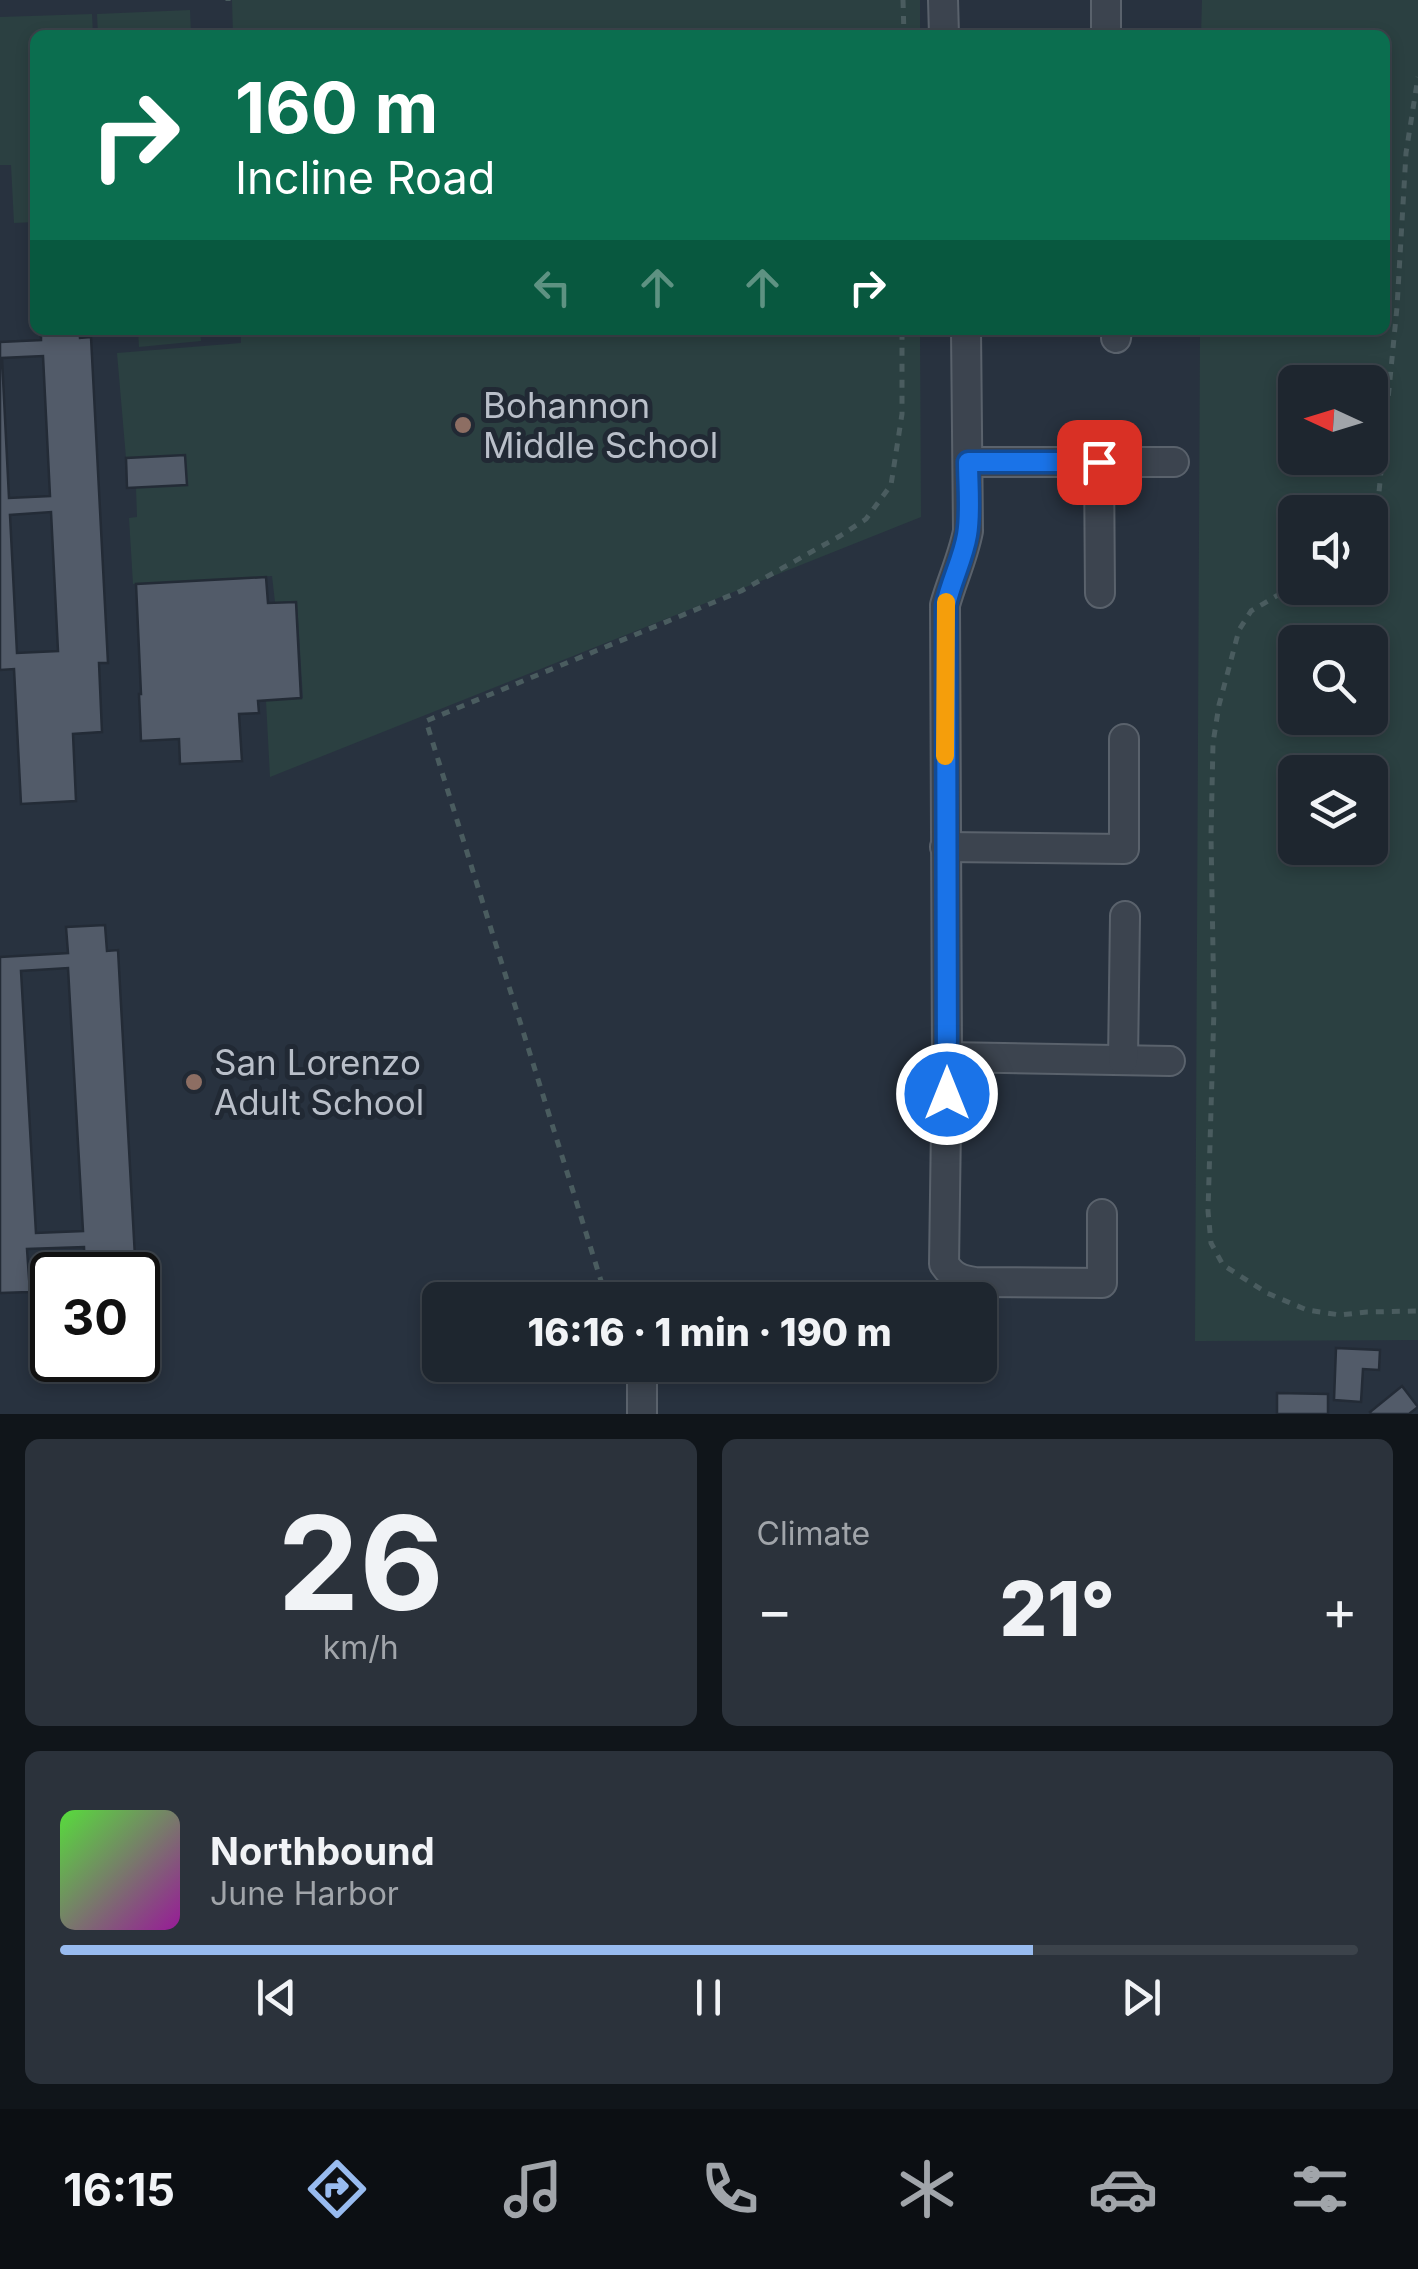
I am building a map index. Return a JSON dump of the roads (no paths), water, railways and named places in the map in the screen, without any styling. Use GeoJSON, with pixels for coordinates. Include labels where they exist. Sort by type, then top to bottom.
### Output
{"type":"FeatureCollection","features":[{"type":"Feature","properties":{"kind":"street"},"geometry":{"type":"LineString","coordinates":[[944,0],[944,30]]}},
{"type":"Feature","properties":{"kind":"street"},"geometry":{"type":"LineString","coordinates":[[1106,0],[1106,30]]}},
{"type":"Feature","properties":{"kind":"street"},"geometry":{"type":"LineString","coordinates":[[966,335],[968,531],[946,605],[948,1057],[944,1264],[952,1275],[975,1282],[1102,1283],[1102,1214]]}},
{"type":"Feature","properties":{"kind":"street"},"geometry":{"type":"LineString","coordinates":[[968,462],[1174,462]]}},
{"type":"Feature","properties":{"kind":"street"},"geometry":{"type":"LineString","coordinates":[[1099,462],[1100,593]]}},
{"type":"Feature","properties":{"kind":"street"},"geometry":{"type":"LineString","coordinates":[[945,848],[1124,849],[1124,739]]}},
{"type":"Feature","properties":{"kind":"street"},"geometry":{"type":"LineString","coordinates":[[1123,1060],[1125,916]]}},
{"type":"Feature","properties":{"kind":"street"},"geometry":{"type":"LineString","coordinates":[[948,1057],[1170,1061]]}},
{"type":"Feature","properties":{"kind":"street"},"geometry":{"type":"LineString","coordinates":[[642,1382],[642,1414]]}},
{"type":"Feature","properties":{"kind":"place","name":"Bohannon Middle School"},"geometry":{"type":"Point","coordinates":[463,425]}},
{"type":"Feature","properties":{"kind":"place","name":"San Lorenzo Adult School"},"geometry":{"type":"Point","coordinates":[194,1082]}}]}
